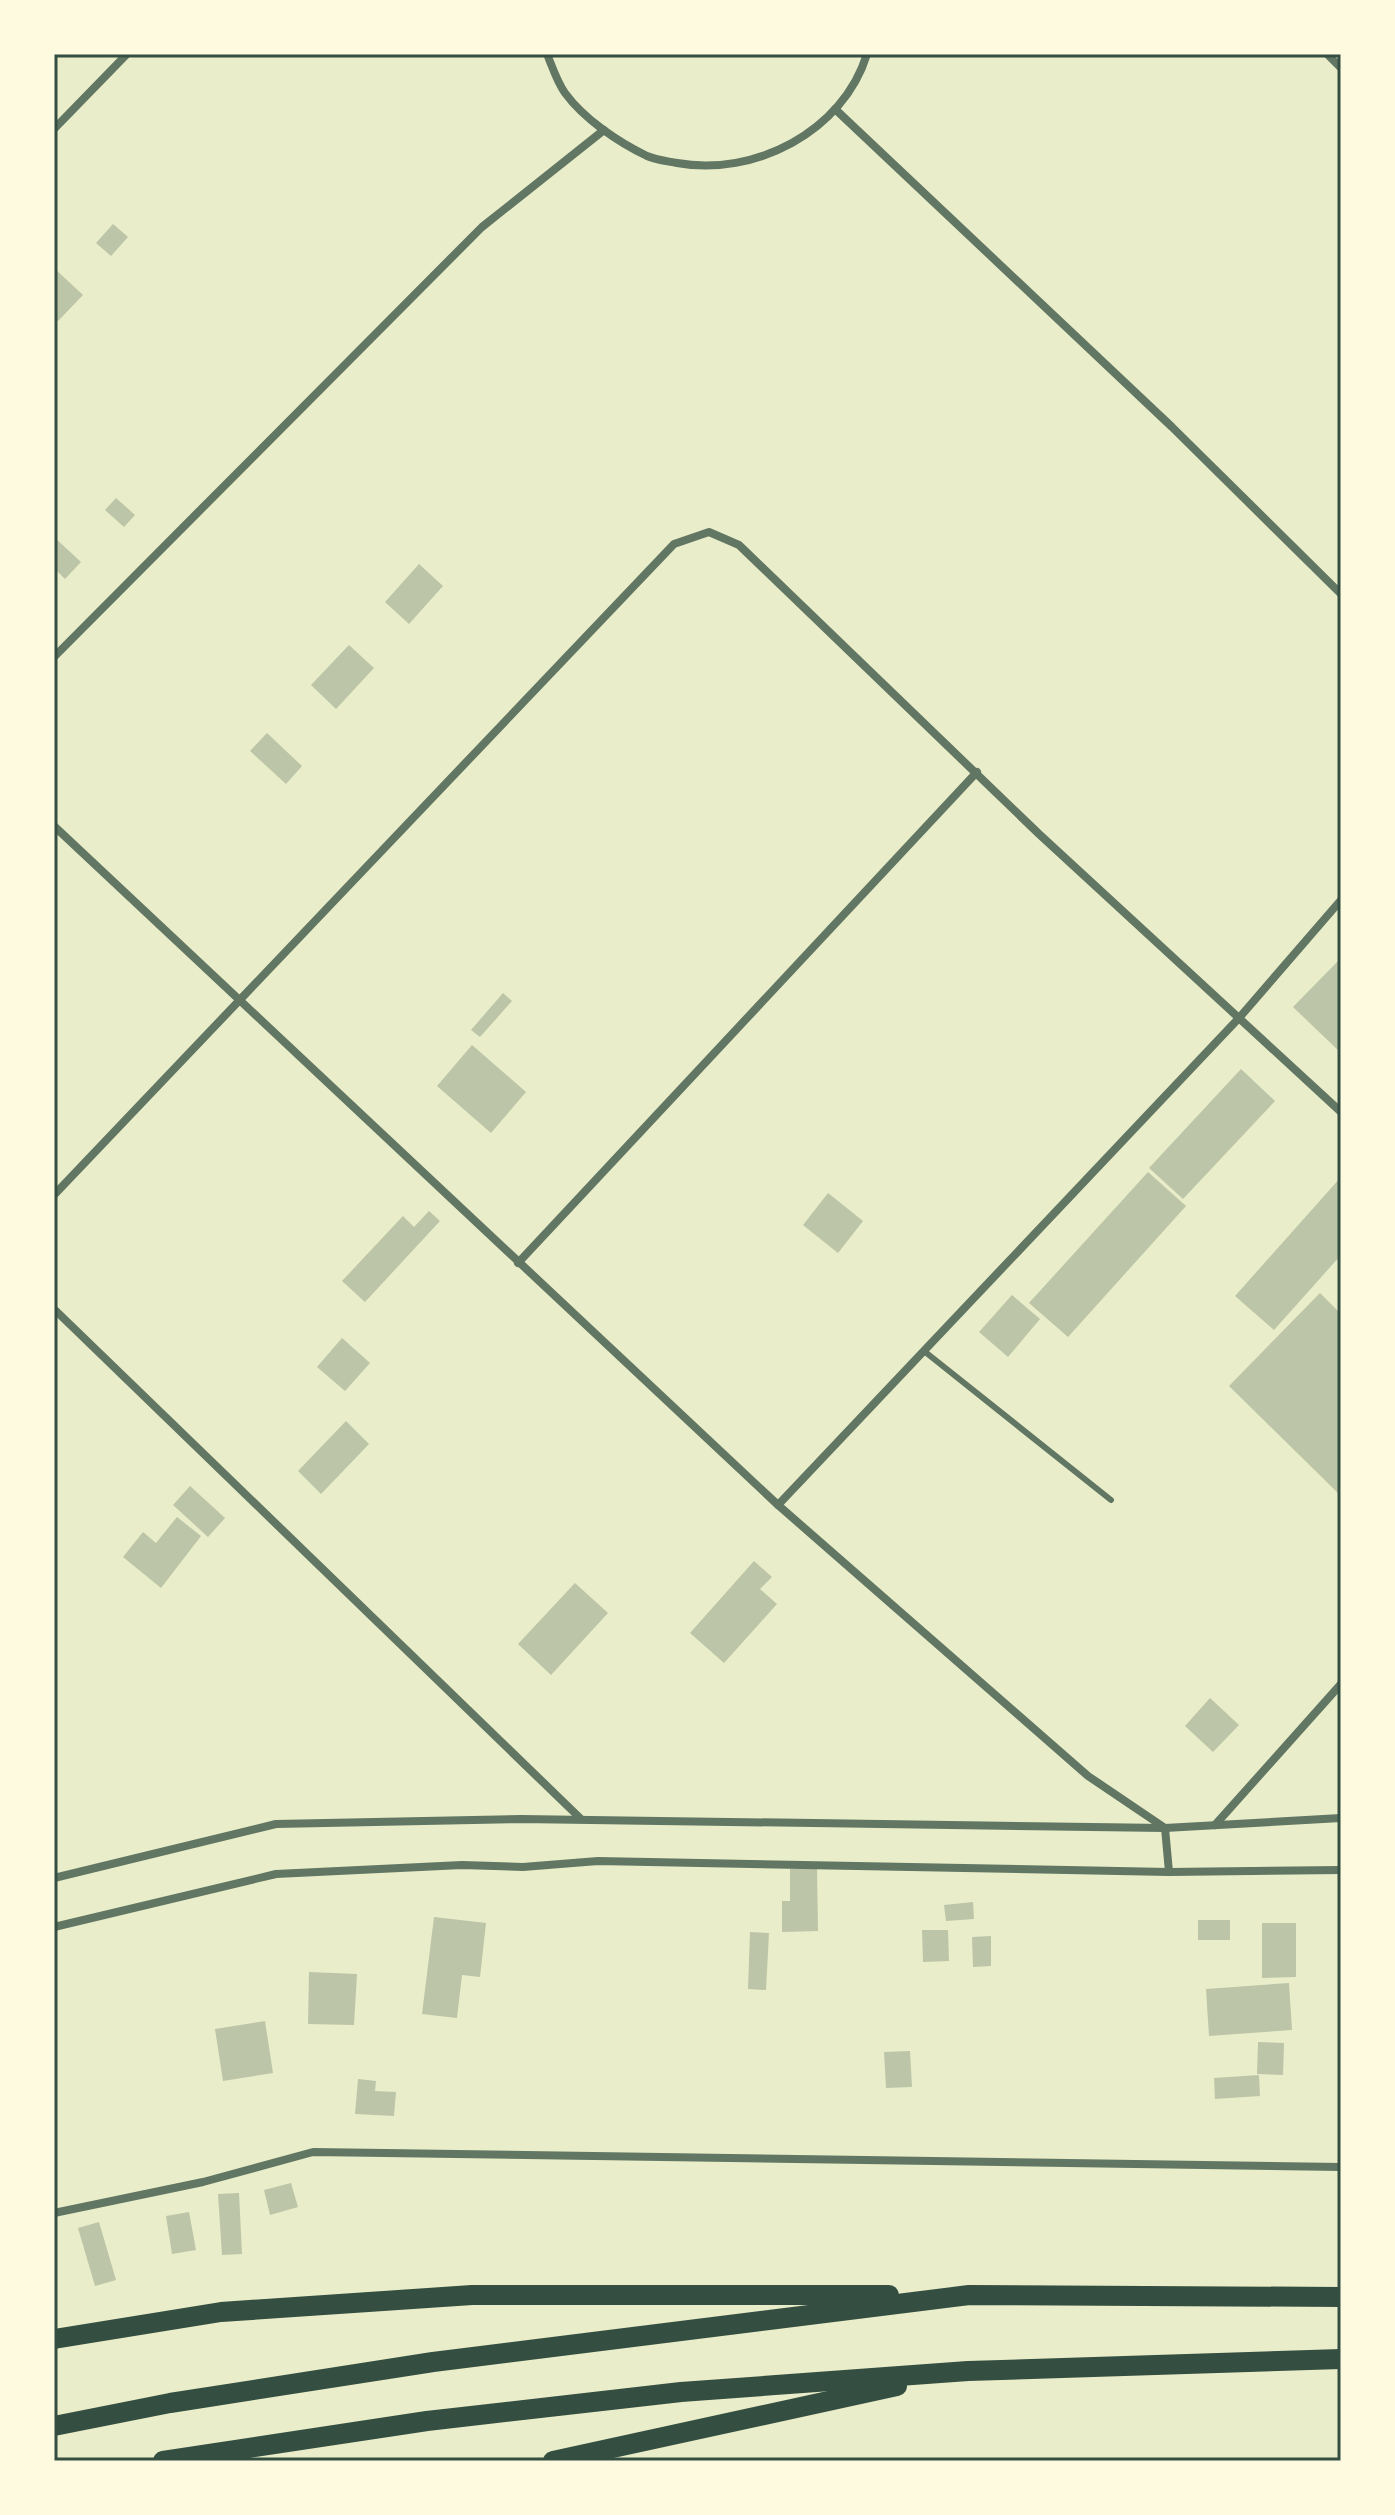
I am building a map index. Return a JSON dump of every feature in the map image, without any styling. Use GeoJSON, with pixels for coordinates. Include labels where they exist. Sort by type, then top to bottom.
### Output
{"type":"FeatureCollection","features":[{"type":"Feature","properties":{"kind":"main road"},"geometry":{"type":"LineString","coordinates":[[54,2339],[221,2312],[472,2295],[1341,2297]]}},
{"type":"Feature","properties":{"kind":"main road"},"geometry":{"type":"LineString","coordinates":[[54,2426],[170,2403],[433,2362],[969,2295]]}},
{"type":"Feature","properties":{"kind":"main road"},"geometry":{"type":"LineString","coordinates":[[171,2460],[427,2421],[681,2392],[968,2371],[1341,2359]]}},
{"type":"Feature","properties":{"kind":"main road"},"geometry":{"type":"LineString","coordinates":[[553,2461],[968,2371]]}},
{"type":"Feature","properties":{"kind":"street"},"geometry":{"type":"LineString","coordinates":[[54,129],[127,54]]}},
{"type":"Feature","properties":{"kind":"street"},"geometry":{"type":"LineString","coordinates":[[547,54],[565,93],[604,130],[650,158],[699,167],[749,162],[796,142],[835,109],[863,68],[867,54]]}},
{"type":"Feature","properties":{"kind":"street"},"geometry":{"type":"LineString","coordinates":[[1327,54],[1341,68]]}},
{"type":"Feature","properties":{"kind":"street"},"geometry":{"type":"LineString","coordinates":[[835,109],[1172,427],[1341,594]]}},
{"type":"Feature","properties":{"kind":"street"},"geometry":{"type":"LineString","coordinates":[[54,657],[482,227],[604,130]]}},
{"type":"Feature","properties":{"kind":"street"},"geometry":{"type":"LineString","coordinates":[[54,1195],[239,997],[674,544],[709,532],[739,545],[1341,1112]]}},
{"type":"Feature","properties":{"kind":"street"},"geometry":{"type":"LineString","coordinates":[[518,1263],[977,772]]}},
{"type":"Feature","properties":{"kind":"street"},"geometry":{"type":"LineString","coordinates":[[54,826],[778,1505],[1088,1776],[1165,1828]]}},
{"type":"Feature","properties":{"kind":"street"},"geometry":{"type":"LineString","coordinates":[[778,1505],[1239,1018],[1341,900]]}},
{"type":"Feature","properties":{"kind":"street"},"geometry":{"type":"LineString","coordinates":[[54,1309],[581,1820]]}},
{"type":"Feature","properties":{"kind":"street"},"geometry":{"type":"LineString","coordinates":[[1215,1825],[1341,1684]]}},
{"type":"Feature","properties":{"kind":"street"},"geometry":{"type":"LineString","coordinates":[[54,1878],[276,1824],[581,1820],[1165,1828],[1341,1818]]}},
{"type":"Feature","properties":{"kind":"street"},"geometry":{"type":"LineString","coordinates":[[1165,1828],[1169,1872]]}},
{"type":"Feature","properties":{"kind":"street"},"geometry":{"type":"LineString","coordinates":[[54,1927],[276,1874],[462,1865],[523,1867],[598,1861],[1169,1872],[1341,1870]]}},
{"type":"Feature","properties":{"kind":"street"},"geometry":{"type":"LineString","coordinates":[[54,2213],[203,2182],[291,2156],[335,2152],[1341,2167]]}},
{"type":"Feature","properties":{"kind":"lane"},"geometry":{"type":"LineString","coordinates":[[924,1351],[1111,1500]]}},
{"type":"Feature","properties":{"kind":"building"},"geometry":{"type":"Polygon","coordinates":[[[113,224],[128,237],[111,256],[96,243],[113,224]]]}},
{"type":"Feature","properties":{"kind":"building"},"geometry":{"type":"Polygon","coordinates":[[[54,268],[83,295],[58,321],[54,318],[54,268]]]}},
{"type":"Feature","properties":{"kind":"building"},"geometry":{"type":"Polygon","coordinates":[[[116,498],[135,515],[124,527],[105,510],[116,498]]]}},
{"type":"Feature","properties":{"kind":"building"},"geometry":{"type":"Polygon","coordinates":[[[54,537],[81,562],[65,579],[54,568],[54,537]]]}},
{"type":"Feature","properties":{"kind":"building"},"geometry":{"type":"Polygon","coordinates":[[[419,564],[443,586],[409,624],[385,602],[419,564]]]}},
{"type":"Feature","properties":{"kind":"building"},"geometry":{"type":"Polygon","coordinates":[[[349,645],[374,668],[336,709],[311,685],[349,645]]]}},
{"type":"Feature","properties":{"kind":"building"},"geometry":{"type":"Polygon","coordinates":[[[267,733],[302,766],[286,784],[250,751],[267,733]]]}},
{"type":"Feature","properties":{"kind":"building"},"geometry":{"type":"Polygon","coordinates":[[[1341,958],[1341,1053],[1293,1007],[1341,958]]]}},
{"type":"Feature","properties":{"kind":"building"},"geometry":{"type":"Polygon","coordinates":[[[503,993],[512,1001],[480,1037],[471,1030],[503,993]]]}},
{"type":"Feature","properties":{"kind":"building"},"geometry":{"type":"Polygon","coordinates":[[[472,1045],[526,1092],[491,1133],[437,1086],[472,1045]]]}},
{"type":"Feature","properties":{"kind":"building"},"geometry":{"type":"Polygon","coordinates":[[[1241,1069],[1275,1101],[1183,1199],[1149,1168],[1241,1069]]]}},
{"type":"Feature","properties":{"kind":"building"},"geometry":{"type":"Polygon","coordinates":[[[1148,1172],[1186,1206],[1068,1337],[1029,1303],[1148,1172]]]}},
{"type":"Feature","properties":{"kind":"building"},"geometry":{"type":"Polygon","coordinates":[[[1341,1177],[1341,1255],[1274,1330],[1235,1296],[1341,1177]]]}},
{"type":"Feature","properties":{"kind":"building"},"geometry":{"type":"Polygon","coordinates":[[[828,1193],[863,1221],[838,1253],[803,1225],[828,1193]]]}},
{"type":"Feature","properties":{"kind":"building"},"geometry":{"type":"Polygon","coordinates":[[[429,1211],[440,1221],[365,1302],[342,1281],[403,1216],[414,1227],[429,1211]]]}},
{"type":"Feature","properties":{"kind":"building"},"geometry":{"type":"Polygon","coordinates":[[[1320,1293],[1341,1314],[1341,1496],[1229,1386],[1320,1293]]]}},
{"type":"Feature","properties":{"kind":"building"},"geometry":{"type":"Polygon","coordinates":[[[1012,1295],[1040,1319],[1008,1357],[979,1332],[1012,1295]]]}},
{"type":"Feature","properties":{"kind":"building"},"geometry":{"type":"Polygon","coordinates":[[[342,1338],[370,1363],[345,1391],[317,1367],[342,1338]]]}},
{"type":"Feature","properties":{"kind":"building"},"geometry":{"type":"Polygon","coordinates":[[[346,1421],[369,1444],[321,1494],[298,1471],[346,1421]]]}},
{"type":"Feature","properties":{"kind":"building"},"geometry":{"type":"Polygon","coordinates":[[[190,1486],[225,1518],[208,1537],[173,1505],[190,1486]]]}},
{"type":"Feature","properties":{"kind":"building"},"geometry":{"type":"Polygon","coordinates":[[[177,1517],[201,1536],[161,1588],[123,1557],[143,1532],[156,1543],[177,1517]]]}},
{"type":"Feature","properties":{"kind":"building"},"geometry":{"type":"Polygon","coordinates":[[[754,1561],[772,1577],[760,1589],[777,1604],[724,1663],[690,1633],[754,1561]]]}},
{"type":"Feature","properties":{"kind":"building"},"geometry":{"type":"Polygon","coordinates":[[[575,1583],[608,1613],[551,1675],[518,1644],[575,1583]]]}},
{"type":"Feature","properties":{"kind":"building"},"geometry":{"type":"Polygon","coordinates":[[[1210,1698],[1239,1725],[1213,1752],[1185,1726],[1210,1698]]]}},
{"type":"Feature","properties":{"kind":"building"},"geometry":{"type":"Polygon","coordinates":[[[790,1869],[817,1869],[818,1931],[782,1932],[782,1901],[790,1901],[790,1869]]]}},
{"type":"Feature","properties":{"kind":"building"},"geometry":{"type":"Polygon","coordinates":[[[973,1902],[974,1919],[946,1921],[944,1905],[973,1902]]]}},
{"type":"Feature","properties":{"kind":"building"},"geometry":{"type":"Polygon","coordinates":[[[434,1917],[486,1923],[480,1977],[462,1975],[457,2018],[422,2014],[434,1917]]]}},
{"type":"Feature","properties":{"kind":"building"},"geometry":{"type":"Polygon","coordinates":[[[1198,1920],[1230,1920],[1230,1940],[1198,1940],[1198,1920]]]}},
{"type":"Feature","properties":{"kind":"building"},"geometry":{"type":"Polygon","coordinates":[[[1262,1923],[1296,1923],[1296,1977],[1262,1978],[1262,1923]]]}},
{"type":"Feature","properties":{"kind":"building"},"geometry":{"type":"Polygon","coordinates":[[[922,1930],[948,1930],[949,1961],[923,1962],[922,1930]]]}},
{"type":"Feature","properties":{"kind":"building"},"geometry":{"type":"Polygon","coordinates":[[[750,1932],[769,1933],[766,1990],[748,1989],[750,1932]]]}},
{"type":"Feature","properties":{"kind":"building"},"geometry":{"type":"Polygon","coordinates":[[[991,1936],[991,1966],[973,1967],[972,1937],[991,1936]]]}},
{"type":"Feature","properties":{"kind":"building"},"geometry":{"type":"Polygon","coordinates":[[[309,1972],[357,1974],[354,2025],[308,2024],[309,1972]]]}},
{"type":"Feature","properties":{"kind":"building"},"geometry":{"type":"Polygon","coordinates":[[[1289,1983],[1292,2030],[1209,2036],[1206,1989],[1289,1983]]]}},
{"type":"Feature","properties":{"kind":"building"},"geometry":{"type":"Polygon","coordinates":[[[265,2021],[273,2073],[223,2081],[215,2029],[265,2021]]]}},
{"type":"Feature","properties":{"kind":"building"},"geometry":{"type":"Polygon","coordinates":[[[1258,2042],[1284,2043],[1283,2075],[1257,2074],[1258,2042]]]}},
{"type":"Feature","properties":{"kind":"building"},"geometry":{"type":"Polygon","coordinates":[[[910,2051],[912,2087],[886,2088],[884,2052],[910,2051]]]}},
{"type":"Feature","properties":{"kind":"building"},"geometry":{"type":"Polygon","coordinates":[[[1259,2075],[1260,2096],[1215,2099],[1214,2078],[1259,2075]]]}},
{"type":"Feature","properties":{"kind":"building"},"geometry":{"type":"Polygon","coordinates":[[[358,2079],[376,2081],[375,2091],[396,2092],[394,2116],[355,2114],[358,2079]]]}},
{"type":"Feature","properties":{"kind":"building"},"geometry":{"type":"Polygon","coordinates":[[[291,2183],[298,2207],[270,2215],[264,2190],[291,2183]]]}},
{"type":"Feature","properties":{"kind":"building"},"geometry":{"type":"Polygon","coordinates":[[[239,2193],[242,2254],[222,2255],[218,2194],[239,2193]]]}},
{"type":"Feature","properties":{"kind":"building"},"geometry":{"type":"Polygon","coordinates":[[[189,2212],[196,2250],[172,2254],[166,2216],[189,2212]]]}},
{"type":"Feature","properties":{"kind":"building"},"geometry":{"type":"Polygon","coordinates":[[[99,2222],[116,2280],[95,2286],[78,2228],[99,2222]]]}}]}
